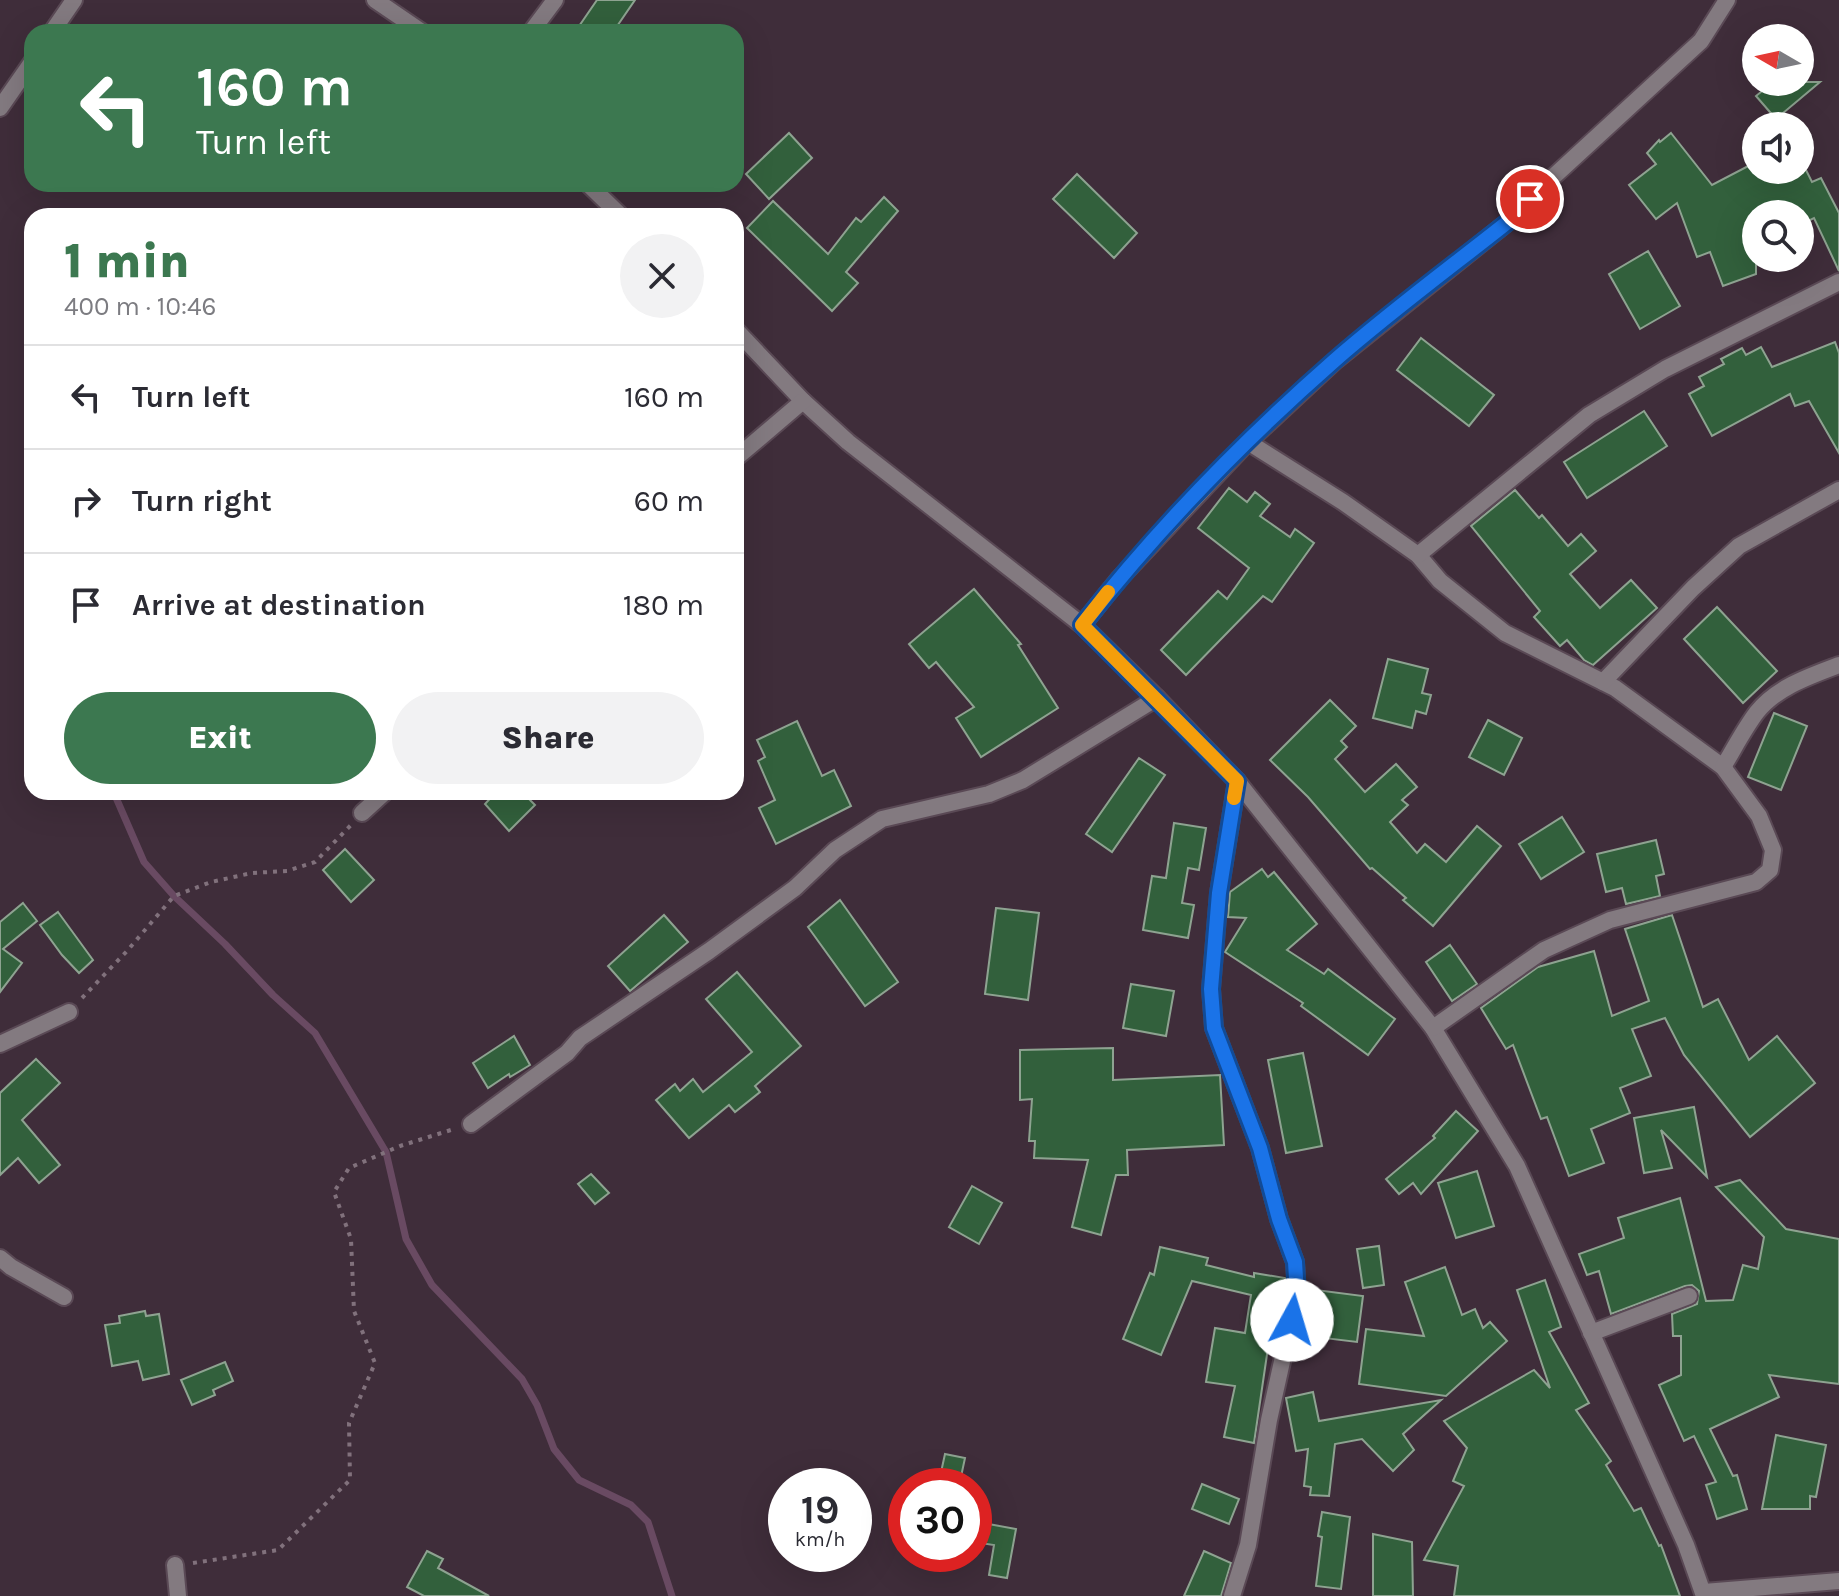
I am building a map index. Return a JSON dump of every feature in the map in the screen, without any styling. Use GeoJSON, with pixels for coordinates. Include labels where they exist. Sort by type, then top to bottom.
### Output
{"type":"FeatureCollection","features":[{"type":"Feature","properties":{"kind":"street"},"geometry":{"type":"LineString","coordinates":[[58,24],[74,0]]}},
{"type":"Feature","properties":{"kind":"street"},"geometry":{"type":"LineString","coordinates":[[375,0],[410,24]]}},
{"type":"Feature","properties":{"kind":"street"},"geometry":{"type":"LineString","coordinates":[[537,24],[555,0]]}},
{"type":"Feature","properties":{"kind":"street"},"geometry":{"type":"LineString","coordinates":[[1082,625],[1119,579],[1248,442],[1335,361],[1509,221],[1701,41],[1727,0]]}},
{"type":"Feature","properties":{"kind":"street"},"geometry":{"type":"LineString","coordinates":[[0,108],[24,74]]}},
{"type":"Feature","properties":{"kind":"street"},"geometry":{"type":"LineString","coordinates":[[596,192],[613,208]]}},
{"type":"Feature","properties":{"kind":"street"},"geometry":{"type":"LineString","coordinates":[[1418,555],[1589,415],[1665,369],[1839,282]]}},
{"type":"Feature","properties":{"kind":"street"},"geometry":{"type":"LineString","coordinates":[[744,338],[803,401],[848,442],[1082,625],[1157,698],[1237,781],[1433,1028],[1517,1166],[1686,1545],[1704,1594],[1839,1581]]}},
{"type":"Feature","properties":{"kind":"street"},"geometry":{"type":"LineString","coordinates":[[744,451],[803,401]]}},
{"type":"Feature","properties":{"kind":"street"},"geometry":{"type":"LineString","coordinates":[[1248,442],[1343,502],[1418,555],[1440,581],[1505,633],[1615,688],[1723,767],[1759,816],[1773,850],[1770,870],[1756,882],[1610,920],[1544,950],[1433,1028]]}},
{"type":"Feature","properties":{"kind":"street"},"geometry":{"type":"LineString","coordinates":[[1603,682],[1693,588],[1739,546],[1839,490]]}},
{"type":"Feature","properties":{"kind":"street"},"geometry":{"type":"LineString","coordinates":[[1723,767],[1757,712],[1774,696],[1796,682],[1839,665]]}},
{"type":"Feature","properties":{"kind":"street"},"geometry":{"type":"LineString","coordinates":[[471,1124],[567,1053],[580,1038],[709,951],[795,888],[835,850],[882,819],[989,794],[1023,780],[1157,698]]}},
{"type":"Feature","properties":{"kind":"street"},"geometry":{"type":"LineString","coordinates":[[1232,1596],[1248,1545],[1269,1420],[1297,1294],[1295,1262],[1279,1219],[1260,1148],[1214,1028],[1211,989],[1219,893],[1237,781]]}},
{"type":"Feature","properties":{"kind":"street"},"geometry":{"type":"LineString","coordinates":[[362,813],[376,800]]}},
{"type":"Feature","properties":{"kind":"street"},"geometry":{"type":"LineString","coordinates":[[0,1044],[69,1012]]}},
{"type":"Feature","properties":{"kind":"street"},"geometry":{"type":"LineString","coordinates":[[0,1258],[64,1297]]}},
{"type":"Feature","properties":{"kind":"street"},"geometry":{"type":"LineString","coordinates":[[1591,1333],[1689,1296]]}},
{"type":"Feature","properties":{"kind":"street"},"geometry":{"type":"LineString","coordinates":[[175,1565],[178,1596]]}},
{"type":"Feature","properties":{"kind":"path"},"geometry":{"type":"LineString","coordinates":[[69,1012],[174,896],[211,882],[252,873],[287,871],[315,862],[362,813]]}},
{"type":"Feature","properties":{"kind":"path"},"geometry":{"type":"LineString","coordinates":[[175,1565],[278,1550],[350,1480],[349,1423],[375,1363],[354,1311],[351,1239],[334,1192],[349,1168],[400,1146],[471,1124]]}},
{"type":"Feature","properties":{"kind":"building"},"geometry":{"type":"Polygon","coordinates":[[[597,0],[635,0],[618,24],[580,24],[597,0]]]}},
{"type":"Feature","properties":{"kind":"building"},"geometry":{"type":"Polygon","coordinates":[[[1756,96],[1803,96],[1784,112],[1770,112],[1756,96]]]}},
{"type":"Feature","properties":{"kind":"building"},"geometry":{"type":"Polygon","coordinates":[[[789,133],[812,158],[769,199],[746,174],[789,133]]]}},
{"type":"Feature","properties":{"kind":"building"},"geometry":{"type":"Polygon","coordinates":[[[1671,133],[1712,185],[1742,169],[1742,184],[1814,184],[1821,178],[1839,213],[1839,271],[1814,218],[1814,200],[1742,200],[1742,272],[1756,274],[1723,286],[1710,252],[1697,257],[1677,203],[1656,219],[1629,185],[1656,164],[1647,153],[1671,133]]]}},
{"type":"Feature","properties":{"kind":"building"},"geometry":{"type":"Polygon","coordinates":[[[1077,174],[1137,233],[1114,258],[1053,199],[1077,174]]]}},
{"type":"Feature","properties":{"kind":"building"},"geometry":{"type":"Polygon","coordinates":[[[884,197],[898,211],[846,272],[858,283],[832,311],[747,228],[773,201],[828,254],[856,218],[861,222],[884,197]]]}},
{"type":"Feature","properties":{"kind":"building"},"geometry":{"type":"Polygon","coordinates":[[[1648,251],[1680,306],[1640,329],[1609,274],[1648,251]]]}},
{"type":"Feature","properties":{"kind":"building"},"geometry":{"type":"Polygon","coordinates":[[[1421,338],[1494,395],[1469,426],[1397,370],[1421,338]]]}},
{"type":"Feature","properties":{"kind":"building"},"geometry":{"type":"Polygon","coordinates":[[[1835,342],[1839,353],[1839,453],[1809,401],[1795,406],[1790,394],[1712,436],[1689,394],[1704,386],[1699,377],[1724,364],[1721,359],[1742,348],[1746,355],[1761,347],[1772,367],[1835,342]]]}},
{"type":"Feature","properties":{"kind":"building"},"geometry":{"type":"Polygon","coordinates":[[[1644,411],[1667,446],[1587,498],[1564,462],[1644,411]]]}},
{"type":"Feature","properties":{"kind":"building"},"geometry":{"type":"Polygon","coordinates":[[[1229,488],[1247,502],[1255,492],[1270,504],[1260,516],[1290,537],[1295,529],[1314,543],[1272,602],[1263,596],[1186,675],[1161,650],[1218,591],[1227,599],[1249,568],[1198,528],[1229,488]]]}},
{"type":"Feature","properties":{"kind":"building"},"geometry":{"type":"Polygon","coordinates":[[[1515,490],[1539,518],[1542,515],[1568,546],[1581,534],[1596,551],[1570,574],[1600,608],[1631,580],[1657,608],[1593,665],[1584,660],[1567,640],[1560,646],[1534,617],[1540,611],[1471,526],[1515,490]]]}},
{"type":"Feature","properties":{"kind":"building"},"geometry":{"type":"Polygon","coordinates":[[[974,589],[1021,644],[1018,645],[1058,708],[981,757],[956,718],[974,707],[936,662],[929,668],[909,644],[974,589]]]}},
{"type":"Feature","properties":{"kind":"building"},"geometry":{"type":"Polygon","coordinates":[[[1717,607],[1777,671],[1743,703],[1684,639],[1717,607]]]}},
{"type":"Feature","properties":{"kind":"building"},"geometry":{"type":"Polygon","coordinates":[[[1388,659],[1428,669],[1422,693],[1431,695],[1426,714],[1416,711],[1412,728],[1373,718],[1388,659]]]}},
{"type":"Feature","properties":{"kind":"building"},"geometry":{"type":"Polygon","coordinates":[[[1330,700],[1356,726],[1341,741],[1347,747],[1335,759],[1365,792],[1396,764],[1417,787],[1402,800],[1408,805],[1390,822],[1417,853],[1425,844],[1446,862],[1477,826],[1501,846],[1433,926],[1403,900],[1406,898],[1370,869],[1308,797],[1270,760],[1330,700]]]}},
{"type":"Feature","properties":{"kind":"building"},"geometry":{"type":"Polygon","coordinates":[[[1774,713],[1807,726],[1781,790],[1748,777],[1774,713]]]}},
{"type":"Feature","properties":{"kind":"building"},"geometry":{"type":"Polygon","coordinates":[[[1488,720],[1522,738],[1504,775],[1469,757],[1488,720]]]}},
{"type":"Feature","properties":{"kind":"building"},"geometry":{"type":"Polygon","coordinates":[[[797,721],[822,776],[834,770],[851,806],[776,844],[759,808],[775,800],[758,761],[765,757],[757,740],[797,721]]]}},
{"type":"Feature","properties":{"kind":"building"},"geometry":{"type":"Polygon","coordinates":[[[1139,758],[1165,775],[1112,852],[1086,834],[1139,758]]]}},
{"type":"Feature","properties":{"kind":"building"},"geometry":{"type":"Polygon","coordinates":[[[489,800],[530,800],[535,805],[509,831],[485,804],[489,800]]]}},
{"type":"Feature","properties":{"kind":"building"},"geometry":{"type":"Polygon","coordinates":[[[1562,817],[1584,852],[1541,879],[1519,844],[1562,817]]]}},
{"type":"Feature","properties":{"kind":"building"},"geometry":{"type":"Polygon","coordinates":[[[1174,823],[1206,828],[1199,870],[1188,868],[1182,903],[1194,905],[1188,938],[1143,930],[1152,876],[1166,878],[1174,823]]]}},
{"type":"Feature","properties":{"kind":"building"},"geometry":{"type":"Polygon","coordinates":[[[1656,840],[1664,874],[1656,876],[1660,896],[1626,904],[1622,888],[1606,892],[1597,854],[1656,840]]]}},
{"type":"Feature","properties":{"kind":"building"},"geometry":{"type":"Polygon","coordinates":[[[345,849],[374,880],[351,902],[323,870],[345,849]]]}},
{"type":"Feature","properties":{"kind":"building"},"geometry":{"type":"Polygon","coordinates":[[[1262,869],[1268,877],[1274,872],[1317,924],[1287,950],[1324,974],[1328,969],[1395,1019],[1368,1055],[1301,1006],[1303,1003],[1225,952],[1246,918],[1228,917],[1230,892],[1262,869]]]}},
{"type":"Feature","properties":{"kind":"building"},"geometry":{"type":"Polygon","coordinates":[[[840,900],[898,982],[865,1006],[808,927],[840,900]]]}},
{"type":"Feature","properties":{"kind":"building"},"geometry":{"type":"Polygon","coordinates":[[[23,903],[37,921],[3,949],[22,963],[0,992],[0,922],[23,903]]]}},
{"type":"Feature","properties":{"kind":"building"},"geometry":{"type":"Polygon","coordinates":[[[996,908],[1039,913],[1028,1000],[985,994],[996,908]]]}},
{"type":"Feature","properties":{"kind":"building"},"geometry":{"type":"Polygon","coordinates":[[[58,912],[93,960],[79,973],[40,925],[58,912]]]}},
{"type":"Feature","properties":{"kind":"building"},"geometry":{"type":"Polygon","coordinates":[[[664,915],[688,942],[630,991],[608,966],[664,915]]]}},
{"type":"Feature","properties":{"kind":"building"},"geometry":{"type":"Polygon","coordinates":[[[1672,915],[1703,1007],[1718,999],[1749,1060],[1777,1036],[1815,1083],[1750,1137],[1684,1055],[1665,1018],[1632,1029],[1651,1076],[1620,1088],[1630,1113],[1591,1129],[1604,1163],[1569,1176],[1547,1117],[1541,1119],[1513,1045],[1506,1049],[1481,1008],[1538,967],[1594,951],[1612,1016],[1649,1001],[1625,929],[1672,915]]]}},
{"type":"Feature","properties":{"kind":"building"},"geometry":{"type":"Polygon","coordinates":[[[1450,945],[1477,984],[1452,1001],[1426,962],[1450,945]]]}},
{"type":"Feature","properties":{"kind":"building"},"geometry":{"type":"Polygon","coordinates":[[[737,972],[801,1046],[755,1086],[760,1092],[735,1112],[729,1105],[689,1138],[656,1100],[675,1084],[680,1091],[693,1079],[703,1092],[752,1052],[706,999],[737,972]]]}},
{"type":"Feature","properties":{"kind":"building"},"geometry":{"type":"Polygon","coordinates":[[[1131,984],[1174,991],[1166,1036],[1123,1028],[1131,984]]]}},
{"type":"Feature","properties":{"kind":"building"},"geometry":{"type":"Polygon","coordinates":[[[514,1036],[530,1065],[488,1088],[473,1063],[514,1036]]]}},
{"type":"Feature","properties":{"kind":"building"},"geometry":{"type":"Polygon","coordinates":[[[1113,1048],[1113,1080],[1220,1075],[1224,1145],[1127,1150],[1128,1175],[1116,1175],[1101,1235],[1072,1227],[1088,1160],[1034,1158],[1035,1141],[1029,1141],[1032,1099],[1020,1100],[1020,1050],[1113,1048]]]}},
{"type":"Feature","properties":{"kind":"building"},"geometry":{"type":"Polygon","coordinates":[[[1303,1053],[1322,1146],[1286,1153],[1268,1060],[1303,1053]]]}},
{"type":"Feature","properties":{"kind":"building"},"geometry":{"type":"Polygon","coordinates":[[[36,1059],[60,1083],[22,1120],[60,1165],[39,1183],[18,1158],[0,1175],[0,1093],[36,1059]]]}},
{"type":"Feature","properties":{"kind":"building"},"geometry":{"type":"Polygon","coordinates":[[[1694,1107],[1707,1177],[1661,1130],[1672,1168],[1644,1173],[1634,1118],[1694,1107]]]}},
{"type":"Feature","properties":{"kind":"building"},"geometry":{"type":"Polygon","coordinates":[[[1456,1111],[1478,1131],[1421,1194],[1413,1183],[1399,1194],[1386,1179],[1435,1138],[1433,1136],[1456,1111]]]}},
{"type":"Feature","properties":{"kind":"building"},"geometry":{"type":"Polygon","coordinates":[[[1477,1171],[1494,1226],[1456,1238],[1438,1183],[1477,1171]]]}},
{"type":"Feature","properties":{"kind":"building"},"geometry":{"type":"Polygon","coordinates":[[[591,1174],[609,1193],[595,1204],[578,1184],[591,1174]]]}},
{"type":"Feature","properties":{"kind":"building"},"geometry":{"type":"Polygon","coordinates":[[[1740,1180],[1786,1229],[1839,1239],[1839,1384],[1769,1375],[1779,1397],[1710,1429],[1733,1476],[1737,1475],[1747,1509],[1717,1519],[1706,1485],[1716,1482],[1694,1436],[1684,1441],[1659,1385],[1681,1375],[1681,1336],[1673,1336],[1672,1314],[1697,1304],[1699,1291],[1692,1285],[1685,1286],[1611,1314],[1599,1271],[1587,1275],[1579,1254],[1624,1238],[1618,1218],[1680,1198],[1706,1301],[1733,1300],[1743,1265],[1758,1269],[1764,1237],[1716,1187],[1740,1180]]]}},
{"type":"Feature","properties":{"kind":"building"},"geometry":{"type":"Polygon","coordinates":[[[972,1186],[1002,1203],[979,1244],[949,1227],[972,1186]]]}},
{"type":"Feature","properties":{"kind":"building"},"geometry":{"type":"Polygon","coordinates":[[[1379,1246],[1384,1285],[1363,1288],[1357,1249],[1379,1246]]]}},
{"type":"Feature","properties":{"kind":"building"},"geometry":{"type":"Polygon","coordinates":[[[1160,1247],[1208,1258],[1206,1265],[1254,1277],[1254,1273],[1285,1278],[1286,1293],[1277,1335],[1270,1334],[1254,1443],[1224,1437],[1235,1386],[1206,1382],[1215,1328],[1245,1333],[1251,1295],[1192,1281],[1161,1355],[1123,1339],[1150,1273],[1154,1275],[1160,1247]]]}},
{"type":"Feature","properties":{"kind":"building"},"geometry":{"type":"Polygon","coordinates":[[[1445,1267],[1462,1315],[1475,1309],[1483,1328],[1490,1322],[1507,1341],[1446,1396],[1359,1384],[1366,1329],[1424,1336],[1405,1282],[1445,1267]]]}},
{"type":"Feature","properties":{"kind":"building"},"geometry":{"type":"Polygon","coordinates":[[[1545,1280],[1561,1327],[1549,1332],[1589,1403],[1576,1410],[1611,1461],[1606,1465],[1634,1511],[1641,1508],[1661,1545],[1680,1596],[1454,1596],[1458,1566],[1424,1560],[1464,1486],[1453,1481],[1467,1448],[1444,1421],[1534,1370],[1550,1388],[1517,1290],[1545,1280]]]}},
{"type":"Feature","properties":{"kind":"building"},"geometry":{"type":"Polygon","coordinates":[[[1308,1289],[1363,1296],[1357,1342],[1299,1335],[1308,1289]]]}},
{"type":"Feature","properties":{"kind":"building"},"geometry":{"type":"Polygon","coordinates":[[[145,1311],[146,1316],[159,1314],[169,1374],[143,1380],[138,1361],[112,1366],[105,1325],[120,1323],[119,1316],[145,1311]]]}},
{"type":"Feature","properties":{"kind":"building"},"geometry":{"type":"Polygon","coordinates":[[[225,1362],[233,1381],[213,1390],[215,1395],[192,1405],[181,1380],[225,1362]]]}},
{"type":"Feature","properties":{"kind":"building"},"geometry":{"type":"Polygon","coordinates":[[[1313,1392],[1319,1421],[1441,1400],[1403,1434],[1414,1450],[1393,1471],[1362,1439],[1335,1444],[1329,1496],[1310,1495],[1311,1487],[1304,1486],[1308,1449],[1296,1451],[1286,1398],[1313,1392]]]}},
{"type":"Feature","properties":{"kind":"building"},"geometry":{"type":"Polygon","coordinates":[[[1776,1435],[1826,1445],[1816,1497],[1810,1496],[1810,1509],[1762,1509],[1776,1435]]]}},
{"type":"Feature","properties":{"kind":"building"},"geometry":{"type":"Polygon","coordinates":[[[945,1454],[965,1458],[963,1468],[942,1468],[945,1454]]]}},
{"type":"Feature","properties":{"kind":"building"},"geometry":{"type":"Polygon","coordinates":[[[1202,1484],[1239,1499],[1229,1524],[1192,1509],[1202,1484]]]}},
{"type":"Feature","properties":{"kind":"building"},"geometry":{"type":"Polygon","coordinates":[[[1322,1512],[1350,1517],[1341,1589],[1316,1586],[1322,1512]]]}},
{"type":"Feature","properties":{"kind":"building"},"geometry":{"type":"Polygon","coordinates":[[[992,1525],[1016,1529],[1007,1578],[989,1575],[992,1572],[992,1525]]]}},
{"type":"Feature","properties":{"kind":"building"},"geometry":{"type":"Polygon","coordinates":[[[1373,1534],[1412,1542],[1413,1596],[1373,1596],[1373,1534]]]}},
{"type":"Feature","properties":{"kind":"building"},"geometry":{"type":"Polygon","coordinates":[[[427,1551],[443,1559],[438,1568],[489,1596],[424,1596],[407,1587],[427,1551]]]}},
{"type":"Feature","properties":{"kind":"building"},"geometry":{"type":"Polygon","coordinates":[[[1204,1551],[1231,1563],[1221,1596],[1184,1596],[1204,1551]]]}},
{"type":"Feature","properties":{"kind":"waterway"},"geometry":{"type":"LineString","coordinates":[[117,800],[144,862],[174,896],[315,1033],[386,1152],[406,1239],[432,1285],[522,1379],[537,1405],[554,1449],[579,1480],[631,1505],[648,1522],[672,1596]]}},
{"type":"Feature","properties":{"kind":"slow traffic"},"geometry":{"type":"LineString","coordinates":[[1108,592],[1082,625],[1237,781],[1234,798]]}},
{"type":"Feature","properties":{"kind":"route"},"geometry":{"type":"LineString","coordinates":[[1292,1320],[1297,1294],[1295,1262],[1279,1219],[1260,1148],[1214,1028],[1211,989],[1219,893],[1237,781],[1082,625],[1119,579],[1248,442],[1335,361],[1509,221],[1530,199]]}}]}
